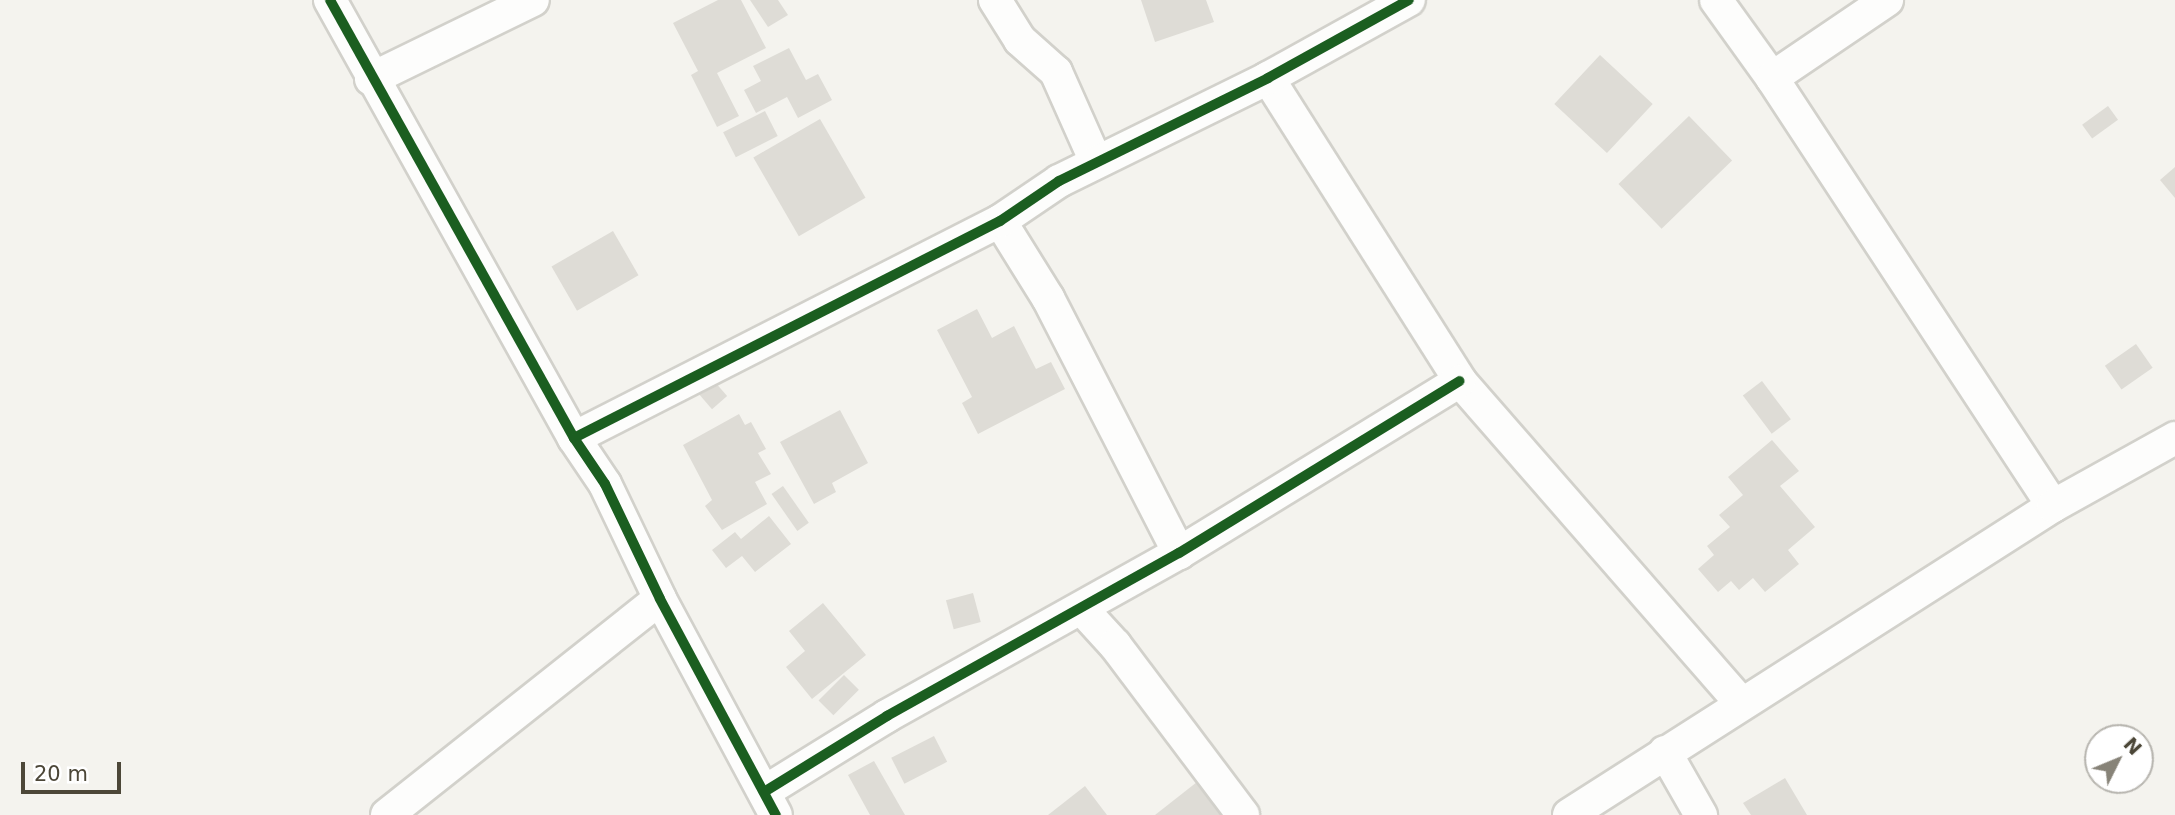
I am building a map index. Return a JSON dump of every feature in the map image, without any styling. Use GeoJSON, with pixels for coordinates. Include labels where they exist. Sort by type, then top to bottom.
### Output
{"type":"FeatureCollection","features":[{"type":"Feature","properties":{"kind":"street"},"geometry":{"type":"LineString","coordinates":[[330,0],[371,79],[575,438],[605,484],[660,599],[770,804],[887,716],[1179,553],[1460,381]]}},
{"type":"Feature","properties":{"kind":"street"},"geometry":{"type":"LineString","coordinates":[[371,79],[533,0]]}},
{"type":"Feature","properties":{"kind":"street"},"geometry":{"type":"LineString","coordinates":[[995,0],[1020,40],[1056,72],[1096,162]]}},
{"type":"Feature","properties":{"kind":"street"},"geometry":{"type":"LineString","coordinates":[[575,438],[1000,221],[1096,162],[1268,78],[1409,0]]}},
{"type":"Feature","properties":{"kind":"street"},"geometry":{"type":"LineString","coordinates":[[1716,0],[1772,78],[2053,506]]}},
{"type":"Feature","properties":{"kind":"street"},"geometry":{"type":"LineString","coordinates":[[1772,78],[1887,0]]}},
{"type":"Feature","properties":{"kind":"street"},"geometry":{"type":"LineString","coordinates":[[1268,78],[1460,381],[1741,703]]}},
{"type":"Feature","properties":{"kind":"street"},"geometry":{"type":"LineString","coordinates":[[1000,221],[1048,298],[1179,553]]}},
{"type":"Feature","properties":{"kind":"street"},"geometry":{"type":"LineString","coordinates":[[1569,815],[2053,506],[2175,438]]}},
{"type":"Feature","properties":{"kind":"street"},"geometry":{"type":"LineString","coordinates":[[387,815],[660,599]]}},
{"type":"Feature","properties":{"kind":"street"},"geometry":{"type":"LineString","coordinates":[[1082,609],[1115,645],[1243,815]]}},
{"type":"Feature","properties":{"kind":"street"},"geometry":{"type":"LineString","coordinates":[[1665,752],[1700,815]]}},
{"type":"Feature","properties":{"kind":"building"},"geometry":{"type":"Polygon","coordinates":[[[718,0],[741,0],[766,48],[717,73],[739,116],[717,127],[691,75],[698,71],[673,23],[718,0]]]}},
{"type":"Feature","properties":{"kind":"building"},"geometry":{"type":"Polygon","coordinates":[[[750,0],[778,0],[788,15],[768,27],[750,0]]]}},
{"type":"Feature","properties":{"kind":"building"},"geometry":{"type":"Polygon","coordinates":[[[1141,0],[1206,0],[1214,22],[1155,42],[1141,0]]]}},
{"type":"Feature","properties":{"kind":"building"},"geometry":{"type":"Polygon","coordinates":[[[789,48],[806,80],[818,74],[832,100],[798,118],[787,97],[756,113],[744,90],[761,81],[753,66],[789,48]]]}},
{"type":"Feature","properties":{"kind":"building"},"geometry":{"type":"Polygon","coordinates":[[[1600,55],[1653,104],[1607,153],[1554,104],[1600,55]]]}},
{"type":"Feature","properties":{"kind":"building"},"geometry":{"type":"Polygon","coordinates":[[[2108,106],[2118,120],[2092,139],[2082,125],[2108,106]]]}},
{"type":"Feature","properties":{"kind":"building"},"geometry":{"type":"Polygon","coordinates":[[[765,111],[778,136],[736,157],[723,132],[765,111]]]}},
{"type":"Feature","properties":{"kind":"building"},"geometry":{"type":"Polygon","coordinates":[[[1689,116],[1732,161],[1662,229],[1619,184],[1689,116]]]}},
{"type":"Feature","properties":{"kind":"building"},"geometry":{"type":"Polygon","coordinates":[[[820,119],[866,198],[799,236],[753,158],[820,119]]]}},
{"type":"Feature","properties":{"kind":"building"},"geometry":{"type":"Polygon","coordinates":[[[2175,167],[2175,198],[2160,180],[2175,167]]]}},
{"type":"Feature","properties":{"kind":"building"},"geometry":{"type":"Polygon","coordinates":[[[613,231],[638,275],[577,311],[552,266],[613,231]]]}},
{"type":"Feature","properties":{"kind":"building"},"geometry":{"type":"Polygon","coordinates":[[[977,309],[992,338],[1014,326],[1036,369],[1051,362],[1065,389],[978,434],[962,403],[972,397],[937,330],[977,309]]]}},
{"type":"Feature","properties":{"kind":"building"},"geometry":{"type":"Polygon","coordinates":[[[2136,344],[2153,368],[2122,390],[2105,366],[2136,344]]]}},
{"type":"Feature","properties":{"kind":"building"},"geometry":{"type":"Polygon","coordinates":[[[714,381],[727,396],[712,409],[699,394],[714,381]]]}},
{"type":"Feature","properties":{"kind":"building"},"geometry":{"type":"Polygon","coordinates":[[[1762,381],[1791,419],[1772,434],[1743,395],[1762,381]]]}},
{"type":"Feature","properties":{"kind":"building"},"geometry":{"type":"Polygon","coordinates":[[[840,410],[868,463],[832,483],[836,492],[814,504],[780,442],[840,410]]]}},
{"type":"Feature","properties":{"kind":"building"},"geometry":{"type":"Polygon","coordinates":[[[739,414],[745,425],[751,422],[766,449],[758,453],[771,474],[755,482],[767,504],[722,530],[705,506],[712,500],[683,445],[739,414]]]}},
{"type":"Feature","properties":{"kind":"building"},"geometry":{"type":"Polygon","coordinates":[[[1772,440],[1799,471],[1780,486],[1815,527],[1788,550],[1799,564],[1765,592],[1753,578],[1739,590],[1731,581],[1718,592],[1698,569],[1714,555],[1707,546],[1730,527],[1719,515],[1743,495],[1728,477],[1772,440]]]}},
{"type":"Feature","properties":{"kind":"building"},"geometry":{"type":"Polygon","coordinates":[[[783,486],[809,523],[797,531],[772,494],[783,486]]]}},
{"type":"Feature","properties":{"kind":"building"},"geometry":{"type":"Polygon","coordinates":[[[769,516],[791,544],[755,572],[742,556],[726,568],[712,550],[735,532],[741,539],[769,516]]]}},
{"type":"Feature","properties":{"kind":"building"},"geometry":{"type":"Polygon","coordinates":[[[973,593],[981,622],[954,629],[946,600],[973,593]]]}},
{"type":"Feature","properties":{"kind":"building"},"geometry":{"type":"Polygon","coordinates":[[[823,603],[866,655],[812,699],[786,667],[805,651],[789,631],[823,603]]]}},
{"type":"Feature","properties":{"kind":"building"},"geometry":{"type":"Polygon","coordinates":[[[844,675],[859,690],[833,715],[819,700],[844,675]]]}},
{"type":"Feature","properties":{"kind":"building"},"geometry":{"type":"Polygon","coordinates":[[[934,736],[947,762],[904,784],[891,758],[934,736]]]}},
{"type":"Feature","properties":{"kind":"building"},"geometry":{"type":"Polygon","coordinates":[[[874,761],[905,815],[870,815],[848,775],[874,761]]]}},
{"type":"Feature","properties":{"kind":"building"},"geometry":{"type":"Polygon","coordinates":[[[1785,778],[1807,815],[1751,815],[1743,803],[1785,778]]]}},
{"type":"Feature","properties":{"kind":"building"},"geometry":{"type":"Polygon","coordinates":[[[1197,782],[1223,815],[1155,815],[1197,782]]]}},
{"type":"Feature","properties":{"kind":"building"},"geometry":{"type":"Polygon","coordinates":[[[1085,786],[1107,815],[1048,815],[1085,786]]]}},
{"type":"Feature","properties":{"kind":"cycle path"},"geometry":{"type":"LineString","coordinates":[[330,0],[574,438],[605,484],[660,599],[776,815]]}},
{"type":"Feature","properties":{"kind":"cycle path"},"geometry":{"type":"LineString","coordinates":[[574,438],[1000,221],[1059,181],[1268,78],[1409,0]]}},
{"type":"Feature","properties":{"kind":"cycle path"},"geometry":{"type":"LineString","coordinates":[[764,792],[887,716],[1179,553],[1460,381]]}}]}
